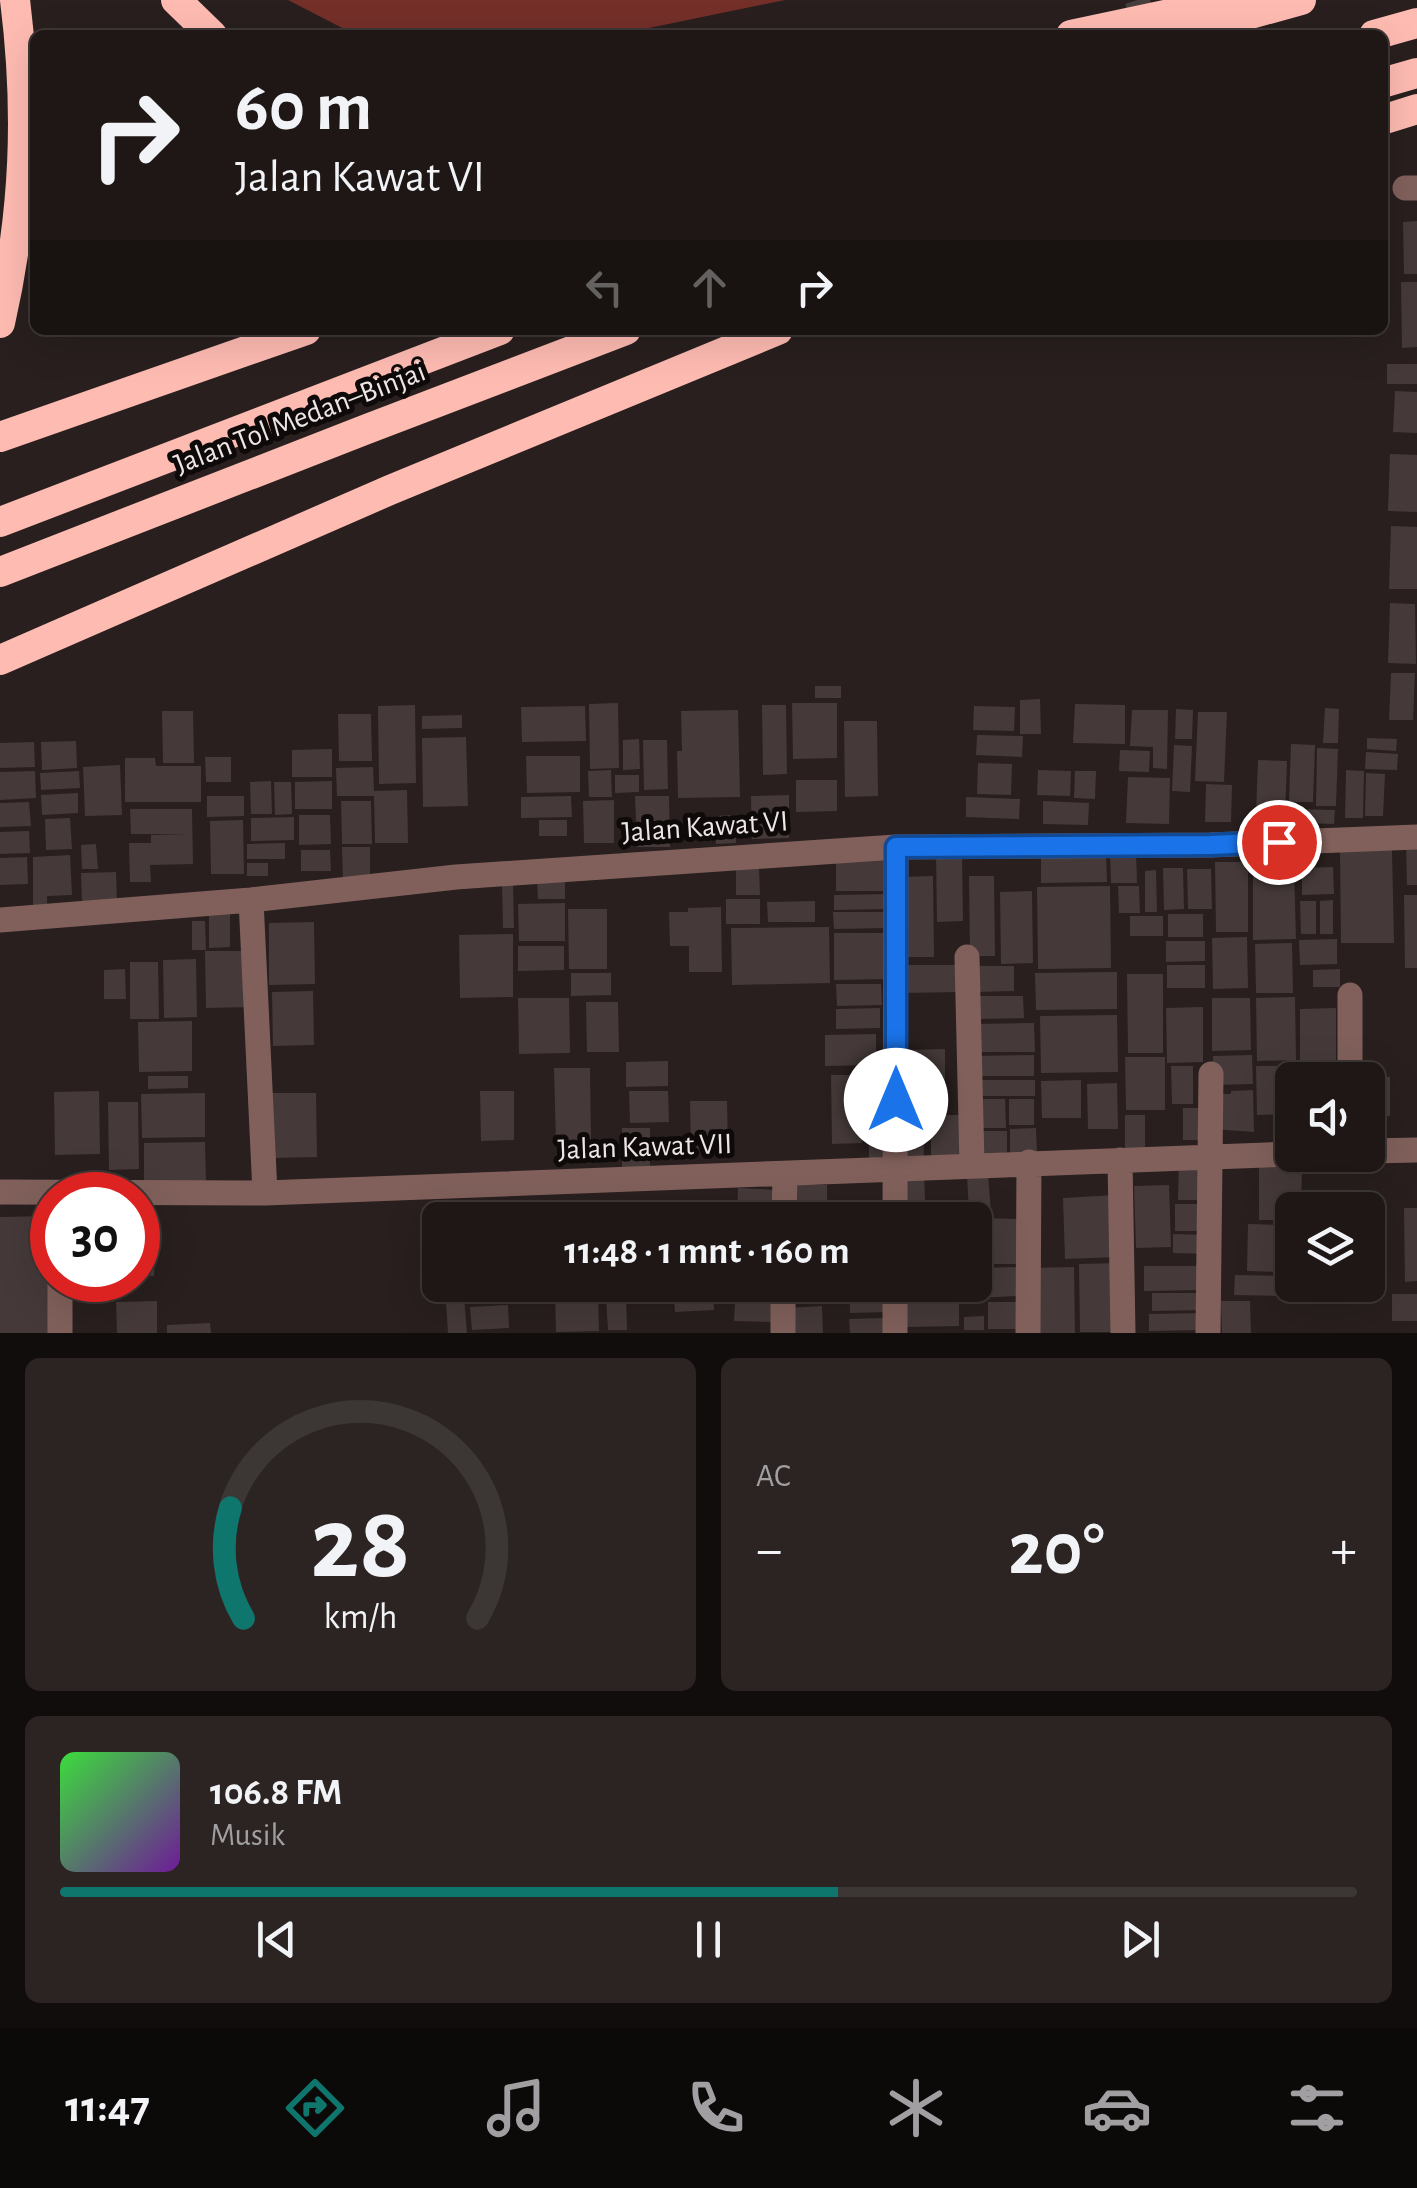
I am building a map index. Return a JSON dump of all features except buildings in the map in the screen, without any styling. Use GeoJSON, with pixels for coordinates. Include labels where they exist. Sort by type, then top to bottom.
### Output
{"type":"FeatureCollection","features":[{"type":"Feature","properties":{"kind":"highway"},"geometry":{"type":"LineString","coordinates":[[0,323],[20,210],[24,148],[15,0]]}},
{"type":"Feature","properties":{"kind":"highway"},"geometry":{"type":"LineString","coordinates":[[176,0],[207,30]]}},
{"type":"Feature","properties":{"kind":"highway"},"geometry":{"type":"LineString","coordinates":[[1094,30],[1235,0]]}},
{"type":"Feature","properties":{"kind":"highway"},"geometry":{"type":"LineString","coordinates":[[1193,30],[1302,0]]}},
{"type":"Feature","properties":{"kind":"highway"},"geometry":{"type":"LineString","coordinates":[[1388,31],[1417,23]]}},
{"type":"Feature","properties":{"kind":"highway"},"geometry":{"type":"LineString","coordinates":[[1388,80],[1417,73]]}},
{"type":"Feature","properties":{"kind":"highway"},"geometry":{"type":"LineString","coordinates":[[1388,118],[1417,109]]}},
{"type":"Feature","properties":{"kind":"highway"},"geometry":{"type":"LineString","coordinates":[[0,437],[292,335]]}},
{"type":"Feature","properties":{"kind":"highway","name":"Jalan Tol Medan–Binjai"},"geometry":{"type":"LineString","coordinates":[[5,521],[487,335]]}},
{"type":"Feature","properties":{"kind":"highway","name":"Jalan Tol Medan–Binjai"},"geometry":{"type":"LineString","coordinates":[[0,572],[613,335]]}},
{"type":"Feature","properties":{"kind":"highway"},"geometry":{"type":"LineString","coordinates":[[0,660],[390,490],[766,335]]}},
{"type":"Feature","properties":{"kind":"highway"},"geometry":{"type":"LineString","coordinates":[[0,675],[390,490]]}},
{"type":"Feature","properties":{"kind":"street"},"geometry":{"type":"LineString","coordinates":[[1417,824],[1417,837]]}},
{"type":"Feature","properties":{"kind":"street","name":"Jalan Kawat VI"},"geometry":{"type":"LineString","coordinates":[[0,920],[252,900],[456,877],[896,847],[1210,845],[1417,837]]}},
{"type":"Feature","properties":{"kind":"street"},"geometry":{"type":"LineString","coordinates":[[895,1202],[896,847]]}},
{"type":"Feature","properties":{"kind":"street"},"geometry":{"type":"LineString","coordinates":[[252,900],[265,1193]]}},
{"type":"Feature","properties":{"kind":"street"},"geometry":{"type":"LineString","coordinates":[[967,957],[972,1164]]}},
{"type":"Feature","properties":{"kind":"street"},"geometry":{"type":"LineString","coordinates":[[1350,994],[1350,1062]]}},
{"type":"Feature","properties":{"kind":"street"},"geometry":{"type":"LineString","coordinates":[[1208,1333],[1210,1074]]}},
{"type":"Feature","properties":{"kind":"street"},"geometry":{"type":"LineString","coordinates":[[1385,1151],[1417,1150]]}},
{"type":"Feature","properties":{"kind":"street","name":"Jalan Kawat VII"},"geometry":{"type":"LineString","coordinates":[[160,1194],[265,1193],[1275,1155]]}},
{"type":"Feature","properties":{"kind":"street"},"geometry":{"type":"LineString","coordinates":[[1120,1160],[1123,1333]]}},
{"type":"Feature","properties":{"kind":"street"},"geometry":{"type":"LineString","coordinates":[[1028,1333],[1029,1162]]}},
{"type":"Feature","properties":{"kind":"street"},"geometry":{"type":"LineString","coordinates":[[784,1174],[784,1202]]}},
{"type":"Feature","properties":{"kind":"street","name":"Jalan Kawat VII"},"geometry":{"type":"LineString","coordinates":[[0,1192],[30,1193]]}},
{"type":"Feature","properties":{"kind":"street"},"geometry":{"type":"LineString","coordinates":[[60,1302],[60,1333]]}},
{"type":"Feature","properties":{"kind":"street"},"geometry":{"type":"LineString","coordinates":[[783,1333],[784,1302]]}},
{"type":"Feature","properties":{"kind":"street"},"geometry":{"type":"LineString","coordinates":[[895,1302],[895,1333]]}},
{"type":"Feature","properties":{"kind":"shaded area"},"geometry":{"type":"Polygon","coordinates":[[[288,0],[785,0],[639,30],[346,30],[288,0]]]}},
{"type":"Feature","properties":{"kind":"tunnel"},"geometry":{"type":"LineString","coordinates":[[1137,0],[1147,30]]}},
{"type":"Feature","properties":{"kind":"route"},"geometry":{"type":"LineString","coordinates":[[896,1100],[896,847],[1279,842]]}}]}
